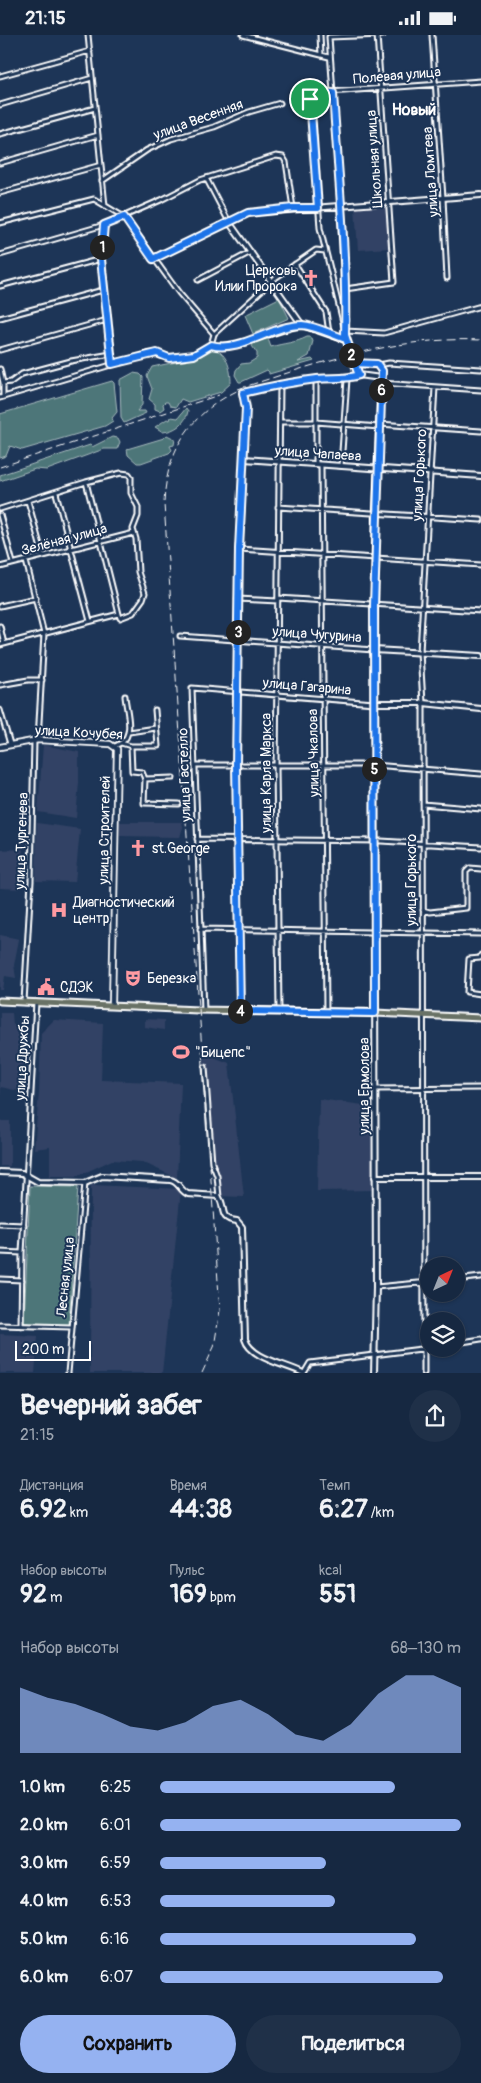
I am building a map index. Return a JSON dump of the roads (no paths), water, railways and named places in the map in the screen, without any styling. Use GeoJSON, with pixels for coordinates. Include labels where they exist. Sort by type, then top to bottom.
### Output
{"type":"FeatureCollection","features":[{"type":"Feature","properties":{"kind":"main road","name":"улица Кочубея"},"geometry":{"type":"LineString","coordinates":[[0,747],[36,740],[110,743],[115,746]]}},
{"type":"Feature","properties":{"kind":"main road","name":"улица Строителей"},"geometry":{"type":"LineString","coordinates":[[112,1005],[117,752],[115,746]]}},
{"type":"Feature","properties":{"kind":"main road"},"geometry":{"type":"LineString","coordinates":[[0,1001],[204,1010],[424,1014],[481,1018]]}},
{"type":"Feature","properties":{"kind":"street"},"geometry":{"type":"LineString","coordinates":[[88,35],[105,206]]}},
{"type":"Feature","properties":{"kind":"street"},"geometry":{"type":"LineString","coordinates":[[243,35],[330,57]]}},
{"type":"Feature","properties":{"kind":"street"},"geometry":{"type":"LineString","coordinates":[[320,35],[321,55]]}},
{"type":"Feature","properties":{"kind":"street","name":"Школьная улица"},"geometry":{"type":"LineString","coordinates":[[345,289],[394,282],[377,35]]}},
{"type":"Feature","properties":{"kind":"street"},"geometry":{"type":"LineString","coordinates":[[359,375],[346,339],[345,330],[341,205],[329,37],[383,35]]}},
{"type":"Feature","properties":{"kind":"street","name":"улица Ломтева"},"geometry":{"type":"LineString","coordinates":[[432,35],[444,198],[447,278]]}},
{"type":"Feature","properties":{"kind":"street"},"geometry":{"type":"LineString","coordinates":[[0,76],[90,51]]}},
{"type":"Feature","properties":{"kind":"street"},"geometry":{"type":"LineString","coordinates":[[0,105],[92,78]]}},
{"type":"Feature","properties":{"kind":"street","name":"Полевая улица"},"geometry":{"type":"LineString","coordinates":[[318,208],[311,96],[316,93],[481,81]]}},
{"type":"Feature","properties":{"kind":"street","name":"улица Весенняя"},"geometry":{"type":"LineString","coordinates":[[102,181],[147,150],[171,139],[214,127],[248,112],[280,103]]}},
{"type":"Feature","properties":{"kind":"street"},"geometry":{"type":"LineString","coordinates":[[0,134],[95,108]]}},
{"type":"Feature","properties":{"kind":"street"},"geometry":{"type":"LineString","coordinates":[[0,163],[98,135]]}},
{"type":"Feature","properties":{"kind":"street"},"geometry":{"type":"LineString","coordinates":[[0,255],[104,225],[206,178],[276,157],[283,157],[286,162],[293,208]]}},
{"type":"Feature","properties":{"kind":"street"},"geometry":{"type":"LineString","coordinates":[[0,193],[100,165]]}},
{"type":"Feature","properties":{"kind":"street"},"geometry":{"type":"LineString","coordinates":[[206,178],[229,222],[302,325]]}},
{"type":"Feature","properties":{"kind":"street"},"geometry":{"type":"LineString","coordinates":[[153,259],[248,213],[293,208],[318,208],[481,195]]}},
{"type":"Feature","properties":{"kind":"street"},"geometry":{"type":"LineString","coordinates":[[0,223],[91,199],[105,206],[124,217],[153,259],[214,334]]}},
{"type":"Feature","properties":{"kind":"street"},"geometry":{"type":"LineString","coordinates":[[318,208],[325,251],[345,330]]}},
{"type":"Feature","properties":{"kind":"street"},"geometry":{"type":"LineString","coordinates":[[104,225],[101,259],[112,364]]}},
{"type":"Feature","properties":{"kind":"street"},"geometry":{"type":"LineString","coordinates":[[0,369],[4,383],[2,397],[112,364],[157,353],[169,358],[194,355],[211,345],[214,334],[272,282],[316,250],[325,251]]}},
{"type":"Feature","properties":{"kind":"street"},"geometry":{"type":"LineString","coordinates":[[198,280],[251,252]]}},
{"type":"Feature","properties":{"kind":"street"},"geometry":{"type":"LineString","coordinates":[[0,286],[101,259]]}},
{"type":"Feature","properties":{"kind":"street"},"geometry":{"type":"LineString","coordinates":[[295,265],[326,312],[329,333]]}},
{"type":"Feature","properties":{"kind":"street"},"geometry":{"type":"LineString","coordinates":[[0,318],[103,290]]}},
{"type":"Feature","properties":{"kind":"street"},"geometry":{"type":"LineString","coordinates":[[345,330],[384,333],[481,306]]}},
{"type":"Feature","properties":{"kind":"street"},"geometry":{"type":"LineString","coordinates":[[0,349],[107,320]]}},
{"type":"Feature","properties":{"kind":"street"},"geometry":{"type":"LineString","coordinates":[[211,345],[218,347],[238,343],[302,325],[346,339]]}},
{"type":"Feature","properties":{"kind":"street"},"geometry":{"type":"LineString","coordinates":[[4,383],[11,382],[22,374],[71,361],[111,354]]}},
{"type":"Feature","properties":{"kind":"street"},"geometry":{"type":"LineString","coordinates":[[354,363],[379,365],[388,363],[481,369]]}},
{"type":"Feature","properties":{"kind":"street","name":"улица Ермолова"},"geometry":{"type":"LineString","coordinates":[[374,1373],[376,1287],[374,605],[382,371],[379,365]]}},
{"type":"Feature","properties":{"kind":"street"},"geometry":{"type":"LineString","coordinates":[[240,1011],[236,765],[239,549],[246,408],[243,393],[280,384],[316,379],[347,379],[359,375],[381,381],[481,390]]}},
{"type":"Feature","properties":{"kind":"street","name":"улица Чкалова"},"geometry":{"type":"LineString","coordinates":[[316,379],[322,555],[326,1012]]}},
{"type":"Feature","properties":{"kind":"street"},"geometry":{"type":"LineString","coordinates":[[341,466],[347,379]]}},
{"type":"Feature","properties":{"kind":"street","name":"улица Карла Маркса"},"geometry":{"type":"LineString","coordinates":[[279,1011],[276,766],[280,384]]}},
{"type":"Feature","properties":{"kind":"street","name":"улица Горького"},"geometry":{"type":"LineString","coordinates":[[422,1257],[424,1014],[423,703],[420,652],[435,387]]}},
{"type":"Feature","properties":{"kind":"street"},"geometry":{"type":"LineString","coordinates":[[280,422],[316,422],[481,431]]}},
{"type":"Feature","properties":{"kind":"street","name":"улица Чапаева"},"geometry":{"type":"LineString","coordinates":[[244,459],[481,475]]}},
{"type":"Feature","properties":{"kind":"street"},"geometry":{"type":"LineString","coordinates":[[0,509],[56,493],[86,482],[121,473],[129,474],[131,477],[132,493],[138,507],[138,515],[133,529],[136,539],[138,572],[145,593],[134,613],[120,618],[86,482]]}},
{"type":"Feature","properties":{"kind":"street"},"geometry":{"type":"LineString","coordinates":[[56,493],[90,621]]}},
{"type":"Feature","properties":{"kind":"street"},"geometry":{"type":"LineString","coordinates":[[28,501],[43,556]]}},
{"type":"Feature","properties":{"kind":"street"},"geometry":{"type":"LineString","coordinates":[[278,507],[481,520]]}},
{"type":"Feature","properties":{"kind":"street"},"geometry":{"type":"LineString","coordinates":[[0,515],[12,563]]}},
{"type":"Feature","properties":{"kind":"street","name":"Зелёная улица"},"geometry":{"type":"LineString","coordinates":[[0,567],[134,533]]}},
{"type":"Feature","properties":{"kind":"street"},"geometry":{"type":"LineString","coordinates":[[239,549],[481,565]]}},
{"type":"Feature","properties":{"kind":"street","name":"улица Тургенева"},"geometry":{"type":"LineString","coordinates":[[24,1002],[36,740],[42,680],[44,633],[26,561]]}},
{"type":"Feature","properties":{"kind":"street"},"geometry":{"type":"LineString","coordinates":[[0,606],[36,598]]}},
{"type":"Feature","properties":{"kind":"street"},"geometry":{"type":"LineString","coordinates":[[238,599],[322,601],[481,611]]}},
{"type":"Feature","properties":{"kind":"street"},"geometry":{"type":"LineString","coordinates":[[0,626],[2,645],[119,614]]}},
{"type":"Feature","properties":{"kind":"street","name":"улица Чугурина"},"geometry":{"type":"LineString","coordinates":[[180,636],[481,656]]}},
{"type":"Feature","properties":{"kind":"street"},"geometry":{"type":"LineString","coordinates":[[0,685],[28,680],[42,680]]}},
{"type":"Feature","properties":{"kind":"street","name":"улица Гагарина"},"geometry":{"type":"LineString","coordinates":[[192,688],[374,703],[423,703],[481,709]]}},
{"type":"Feature","properties":{"kind":"street","name":"улица Гастелло"},"geometry":{"type":"LineString","coordinates":[[192,688],[204,1010]]}},
{"type":"Feature","properties":{"kind":"street"},"geometry":{"type":"LineString","coordinates":[[121,743],[129,732],[125,696]]}},
{"type":"Feature","properties":{"kind":"street"},"geometry":{"type":"LineString","coordinates":[[0,710],[10,744]]}},
{"type":"Feature","properties":{"kind":"street"},"geometry":{"type":"LineString","coordinates":[[129,732],[156,727],[156,710]]}},
{"type":"Feature","properties":{"kind":"street","name":"улица Кочубея"},"geometry":{"type":"LineString","coordinates":[[115,746],[121,743],[131,746],[158,746],[156,727]]}},
{"type":"Feature","properties":{"kind":"street"},"geometry":{"type":"LineString","coordinates":[[131,746],[132,771],[142,772],[145,779],[144,803],[179,804]]}},
{"type":"Feature","properties":{"kind":"street"},"geometry":{"type":"LineString","coordinates":[[195,765],[374,765],[481,774]]}},
{"type":"Feature","properties":{"kind":"street"},"geometry":{"type":"LineString","coordinates":[[145,779],[172,778]]}},
{"type":"Feature","properties":{"kind":"street"},"geometry":{"type":"LineString","coordinates":[[423,805],[481,809]]}},
{"type":"Feature","properties":{"kind":"street"},"geometry":{"type":"LineString","coordinates":[[197,839],[375,841],[481,847]]}},
{"type":"Feature","properties":{"kind":"street"},"geometry":{"type":"LineString","coordinates":[[423,909],[430,912],[466,908],[466,872],[470,868],[481,869]]}},
{"type":"Feature","properties":{"kind":"street"},"geometry":{"type":"LineString","coordinates":[[200,929],[481,934]]}},
{"type":"Feature","properties":{"kind":"street"},"geometry":{"type":"LineString","coordinates":[[481,955],[480,958],[469,959],[468,992],[481,994]]}},
{"type":"Feature","properties":{"kind":"street","name":"улица Дружбы"},"geometry":{"type":"LineString","coordinates":[[21,1325],[22,1253],[36,1002]]}},
{"type":"Feature","properties":{"kind":"street"},"geometry":{"type":"LineString","coordinates":[[205,1067],[212,1163],[217,1176],[219,1198],[225,1217],[228,1220],[237,1221],[242,1227],[245,1339],[248,1347],[255,1353],[304,1373],[310,1363],[420,1349]]}},
{"type":"Feature","properties":{"kind":"street"},"geometry":{"type":"LineString","coordinates":[[375,1089],[481,1087]]}},
{"type":"Feature","properties":{"kind":"street"},"geometry":{"type":"LineString","coordinates":[[0,1172],[22,1173],[38,1182],[85,1183],[102,1176],[170,1180],[177,1183],[184,1193],[212,1195],[219,1198]]}},
{"type":"Feature","properties":{"kind":"street"},"geometry":{"type":"LineString","coordinates":[[375,1177],[481,1177]]}},
{"type":"Feature","properties":{"kind":"street","name":"Лесная улица"},"geometry":{"type":"LineString","coordinates":[[68,1373],[85,1183]]}},
{"type":"Feature","properties":{"kind":"street"},"geometry":{"type":"LineString","coordinates":[[0,1224],[24,1225]]}},
{"type":"Feature","properties":{"kind":"street"},"geometry":{"type":"LineString","coordinates":[[0,1252],[22,1253]]}},
{"type":"Feature","properties":{"kind":"street"},"geometry":{"type":"LineString","coordinates":[[465,1278],[481,1277]]}},
{"type":"Feature","properties":{"kind":"street"},"geometry":{"type":"LineString","coordinates":[[0,1279],[22,1280]]}},
{"type":"Feature","properties":{"kind":"street"},"geometry":{"type":"LineString","coordinates":[[376,1287],[420,1283]]}},
{"type":"Feature","properties":{"kind":"street"},"geometry":{"type":"LineString","coordinates":[[0,1325],[72,1327]]}},
{"type":"Feature","properties":{"kind":"street"},"geometry":{"type":"LineString","coordinates":[[465,1342],[481,1339]]}},
{"type":"Feature","properties":{"kind":"street","name":"улица Горького"},"geometry":{"type":"LineString","coordinates":[[423,1357],[424,1373]]}},
{"type":"Feature","properties":{"kind":"railway"},"geometry":{"type":"LineString","coordinates":[[238,389],[357,353],[418,342],[481,340]]}},
{"type":"Feature","properties":{"kind":"railway"},"geometry":{"type":"LineString","coordinates":[[202,1373],[214,1347],[220,1310],[164,504],[170,465],[176,449],[185,434],[209,408],[243,388]]}},
{"type":"Feature","properties":{"kind":"railway"},"geometry":{"type":"LineString","coordinates":[[0,467],[219,395]]}},
{"type":"Feature","properties":{"kind":"place","name":"Церковь Илии Пророка"},"geometry":{"type":"Point","coordinates":[311,278]}},
{"type":"Feature","properties":{"kind":"place","name":"st.George"},"geometry":{"type":"Point","coordinates":[138,848]}},
{"type":"Feature","properties":{"kind":"place","name":"Диагностический центр"},"geometry":{"type":"Point","coordinates":[59,910]}},
{"type":"Feature","properties":{"kind":"place","name":"Березка"},"geometry":{"type":"Point","coordinates":[133,978]}},
{"type":"Feature","properties":{"kind":"place","name":"СДЭК"},"geometry":{"type":"Point","coordinates":[46,987]}},
{"type":"Feature","properties":{"kind":"place","name":"\"Бицепс\""},"geometry":{"type":"Point","coordinates":[181,1052]}},
{"type":"Feature","properties":{"kind":"district","name":"Новый"},"geometry":{"type":"Point","coordinates":[414,109]}}]}
